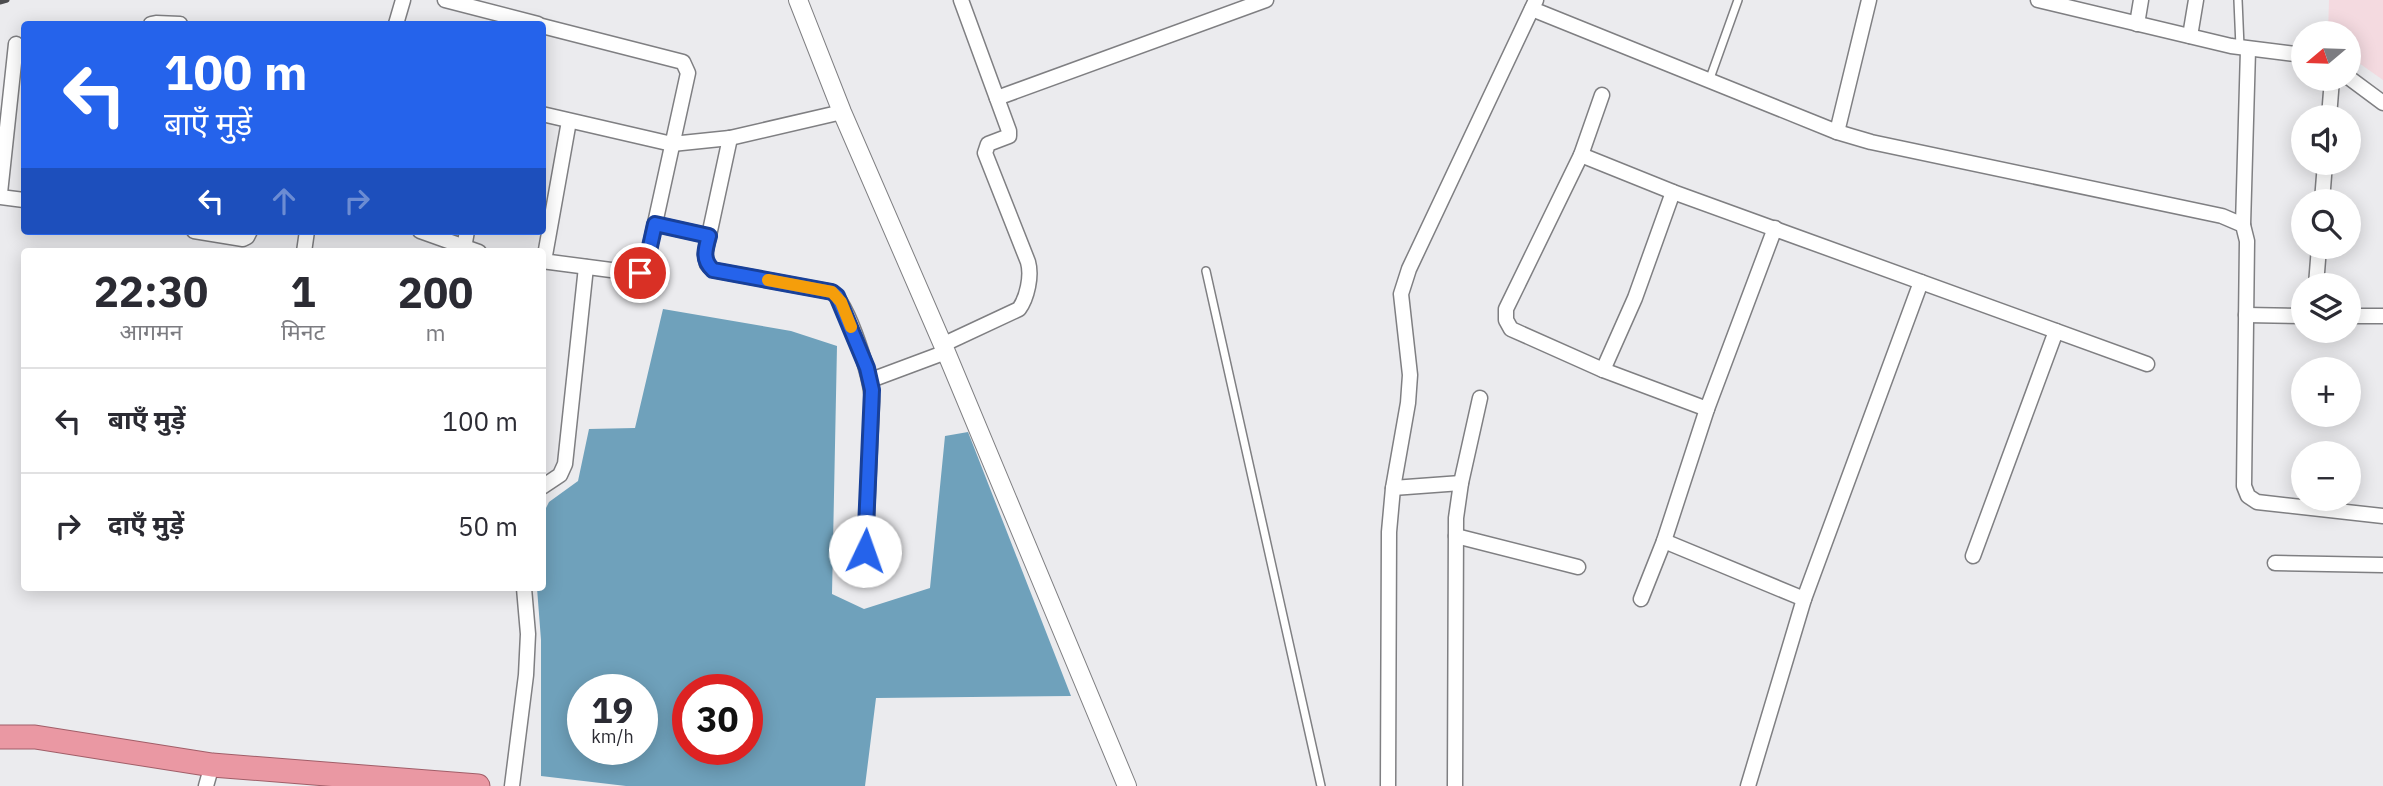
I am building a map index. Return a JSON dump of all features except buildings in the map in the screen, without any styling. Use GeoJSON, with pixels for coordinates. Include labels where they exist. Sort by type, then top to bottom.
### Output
{"type":"FeatureCollection","features":[{"type":"Feature","properties":{"kind":"highway"},"geometry":{"type":"LineString","coordinates":[[0,737],[35,737],[209,776],[478,786]]}},
{"type":"Feature","properties":{"kind":"street"},"geometry":{"type":"LineString","coordinates":[[397,21],[404,0]]}},
{"type":"Feature","properties":{"kind":"street"},"geometry":{"type":"LineString","coordinates":[[445,0],[525,21]]}},
{"type":"Feature","properties":{"kind":"street"},"geometry":{"type":"LineString","coordinates":[[798,0],[842,113],[944,348],[1127,786]]}},
{"type":"Feature","properties":{"kind":"street"},"geometry":{"type":"LineString","coordinates":[[871,380],[944,348],[1019,309],[1030,275],[1028,262],[985,153],[988,144],[1009,135],[1009,131],[961,0]]}},
{"type":"Feature","properties":{"kind":"street"},"geometry":{"type":"LineString","coordinates":[[997,99],[1266,0]]}},
{"type":"Feature","properties":{"kind":"street"},"geometry":{"type":"LineString","coordinates":[[1837,132],[1870,0]]}},
{"type":"Feature","properties":{"kind":"street"},"geometry":{"type":"LineString","coordinates":[[2038,0],[2091,6],[2137,24],[2244,49],[2291,54]]}},
{"type":"Feature","properties":{"kind":"street"},"geometry":{"type":"LineString","coordinates":[[2137,24],[2141,0]]}},
{"type":"Feature","properties":{"kind":"street"},"geometry":{"type":"LineString","coordinates":[[2190,36],[2196,0]]}},
{"type":"Feature","properties":{"kind":"street"},"geometry":{"type":"LineString","coordinates":[[1388,786],[1390,532],[1393,488],[1408,403],[1410,375],[1401,294],[1409,269],[1534,4],[1709,81],[1837,132],[1871,142],[2222,216],[2243,225]]}},
{"type":"Feature","properties":{"kind":"street"},"geometry":{"type":"LineString","coordinates":[[546,27],[683,62],[688,73],[645,269],[640,273],[546,261]]}},
{"type":"Feature","properties":{"kind":"street"},"geometry":{"type":"LineString","coordinates":[[16,44],[0,195],[21,199]]}},
{"type":"Feature","properties":{"kind":"street"},"geometry":{"type":"LineString","coordinates":[[2244,49],[2243,225],[2247,241],[2244,486],[2248,496],[2257,502],[2383,516]]}},
{"type":"Feature","properties":{"kind":"street"},"geometry":{"type":"LineString","coordinates":[[2361,87],[2383,103]]}},
{"type":"Feature","properties":{"kind":"street"},"geometry":{"type":"LineString","coordinates":[[1602,95],[1581,155],[1506,309],[1506,320],[1511,329],[1603,370],[1707,409]]}},
{"type":"Feature","properties":{"kind":"street"},"geometry":{"type":"LineString","coordinates":[[546,115],[673,144],[730,138],[842,113]]}},
{"type":"Feature","properties":{"kind":"street"},"geometry":{"type":"LineString","coordinates":[[545,248],[569,121]]}},
{"type":"Feature","properties":{"kind":"street"},"geometry":{"type":"LineString","coordinates":[[730,138],[705,254],[706,264],[713,270],[832,292],[837,296],[871,380],[864,576]]}},
{"type":"Feature","properties":{"kind":"street"},"geometry":{"type":"LineString","coordinates":[[1581,155],[1673,192],[2147,364]]}},
{"type":"Feature","properties":{"kind":"street"},"geometry":{"type":"LineString","coordinates":[[1603,370],[1635,298],[1673,192]]}},
{"type":"Feature","properties":{"kind":"street"},"geometry":{"type":"LineString","coordinates":[[655,224],[709,236]]}},
{"type":"Feature","properties":{"kind":"street"},"geometry":{"type":"LineString","coordinates":[[1641,599],[1774,228]]}},
{"type":"Feature","properties":{"kind":"street"},"geometry":{"type":"LineString","coordinates":[[218,235],[243,239],[248,235]]}},
{"type":"Feature","properties":{"kind":"street"},"geometry":{"type":"LineString","coordinates":[[431,235],[466,248]]}},
{"type":"Feature","properties":{"kind":"street"},"geometry":{"type":"LineString","coordinates":[[546,484],[560,475],[565,464],[586,267]]}},
{"type":"Feature","properties":{"kind":"street"},"geometry":{"type":"LineString","coordinates":[[1748,786],[1804,599],[1921,282]]}},
{"type":"Feature","properties":{"kind":"street"},"geometry":{"type":"LineString","coordinates":[[2246,315],[2291,316]]}},
{"type":"Feature","properties":{"kind":"street"},"geometry":{"type":"LineString","coordinates":[[2361,316],[2383,316]]}},
{"type":"Feature","properties":{"kind":"street"},"geometry":{"type":"LineString","coordinates":[[1973,556],[2056,331]]}},
{"type":"Feature","properties":{"kind":"street"},"geometry":{"type":"LineString","coordinates":[[1455,786],[1456,536],[1461,483],[1480,398]]}},
{"type":"Feature","properties":{"kind":"street"},"geometry":{"type":"LineString","coordinates":[[1393,488],[1461,483]]}},
{"type":"Feature","properties":{"kind":"street"},"geometry":{"type":"LineString","coordinates":[[1456,536],[1578,567]]}},
{"type":"Feature","properties":{"kind":"street"},"geometry":{"type":"LineString","coordinates":[[1664,541],[1804,599]]}},
{"type":"Feature","properties":{"kind":"street"},"geometry":{"type":"LineString","coordinates":[[2275,563],[2383,565]]}},
{"type":"Feature","properties":{"kind":"street"},"geometry":{"type":"LineString","coordinates":[[512,786],[526,675],[528,634],[524,591]]}},
{"type":"Feature","properties":{"kind":"lane"},"geometry":{"type":"LineString","coordinates":[[1709,81],[1738,0]]}},
{"type":"Feature","properties":{"kind":"lane"},"geometry":{"type":"LineString","coordinates":[[2238,0],[2244,49]]}},
{"type":"Feature","properties":{"kind":"lane"},"geometry":{"type":"LineString","coordinates":[[1206,271],[1321,786]]}},
{"type":"Feature","properties":{"kind":"shaded area"},"geometry":{"type":"Polygon","coordinates":[[[2329,0],[2383,0],[2383,80],[2361,64],[2361,21],[2328,21],[2329,0]]]}},
{"type":"Feature","properties":{"kind":"water"},"geometry":{"type":"Polygon","coordinates":[[[663,309],[791,331],[837,346],[832,594],[864,609],[930,588],[945,436],[968,432],[1071,696],[876,698],[865,786],[626,786],[541,776],[541,640],[537,591],[546,591],[546,508],[549,502],[578,481],[589,429],[635,428],[663,309]]]}},
{"type":"Feature","properties":{"kind":"railway"},"geometry":{"type":"LineString","coordinates":[[0,2],[7,0]]}},
{"type":"Feature","properties":{"kind":"slow traffic"},"geometry":{"type":"LineString","coordinates":[[768,280],[832,292],[841,302],[851,327]]}},
{"type":"Feature","properties":{"kind":"route"},"geometry":{"type":"LineString","coordinates":[[640,273],[645,269],[655,224],[709,236],[706,264],[713,270],[832,292],[837,296],[871,380],[865,551]]}}]}
